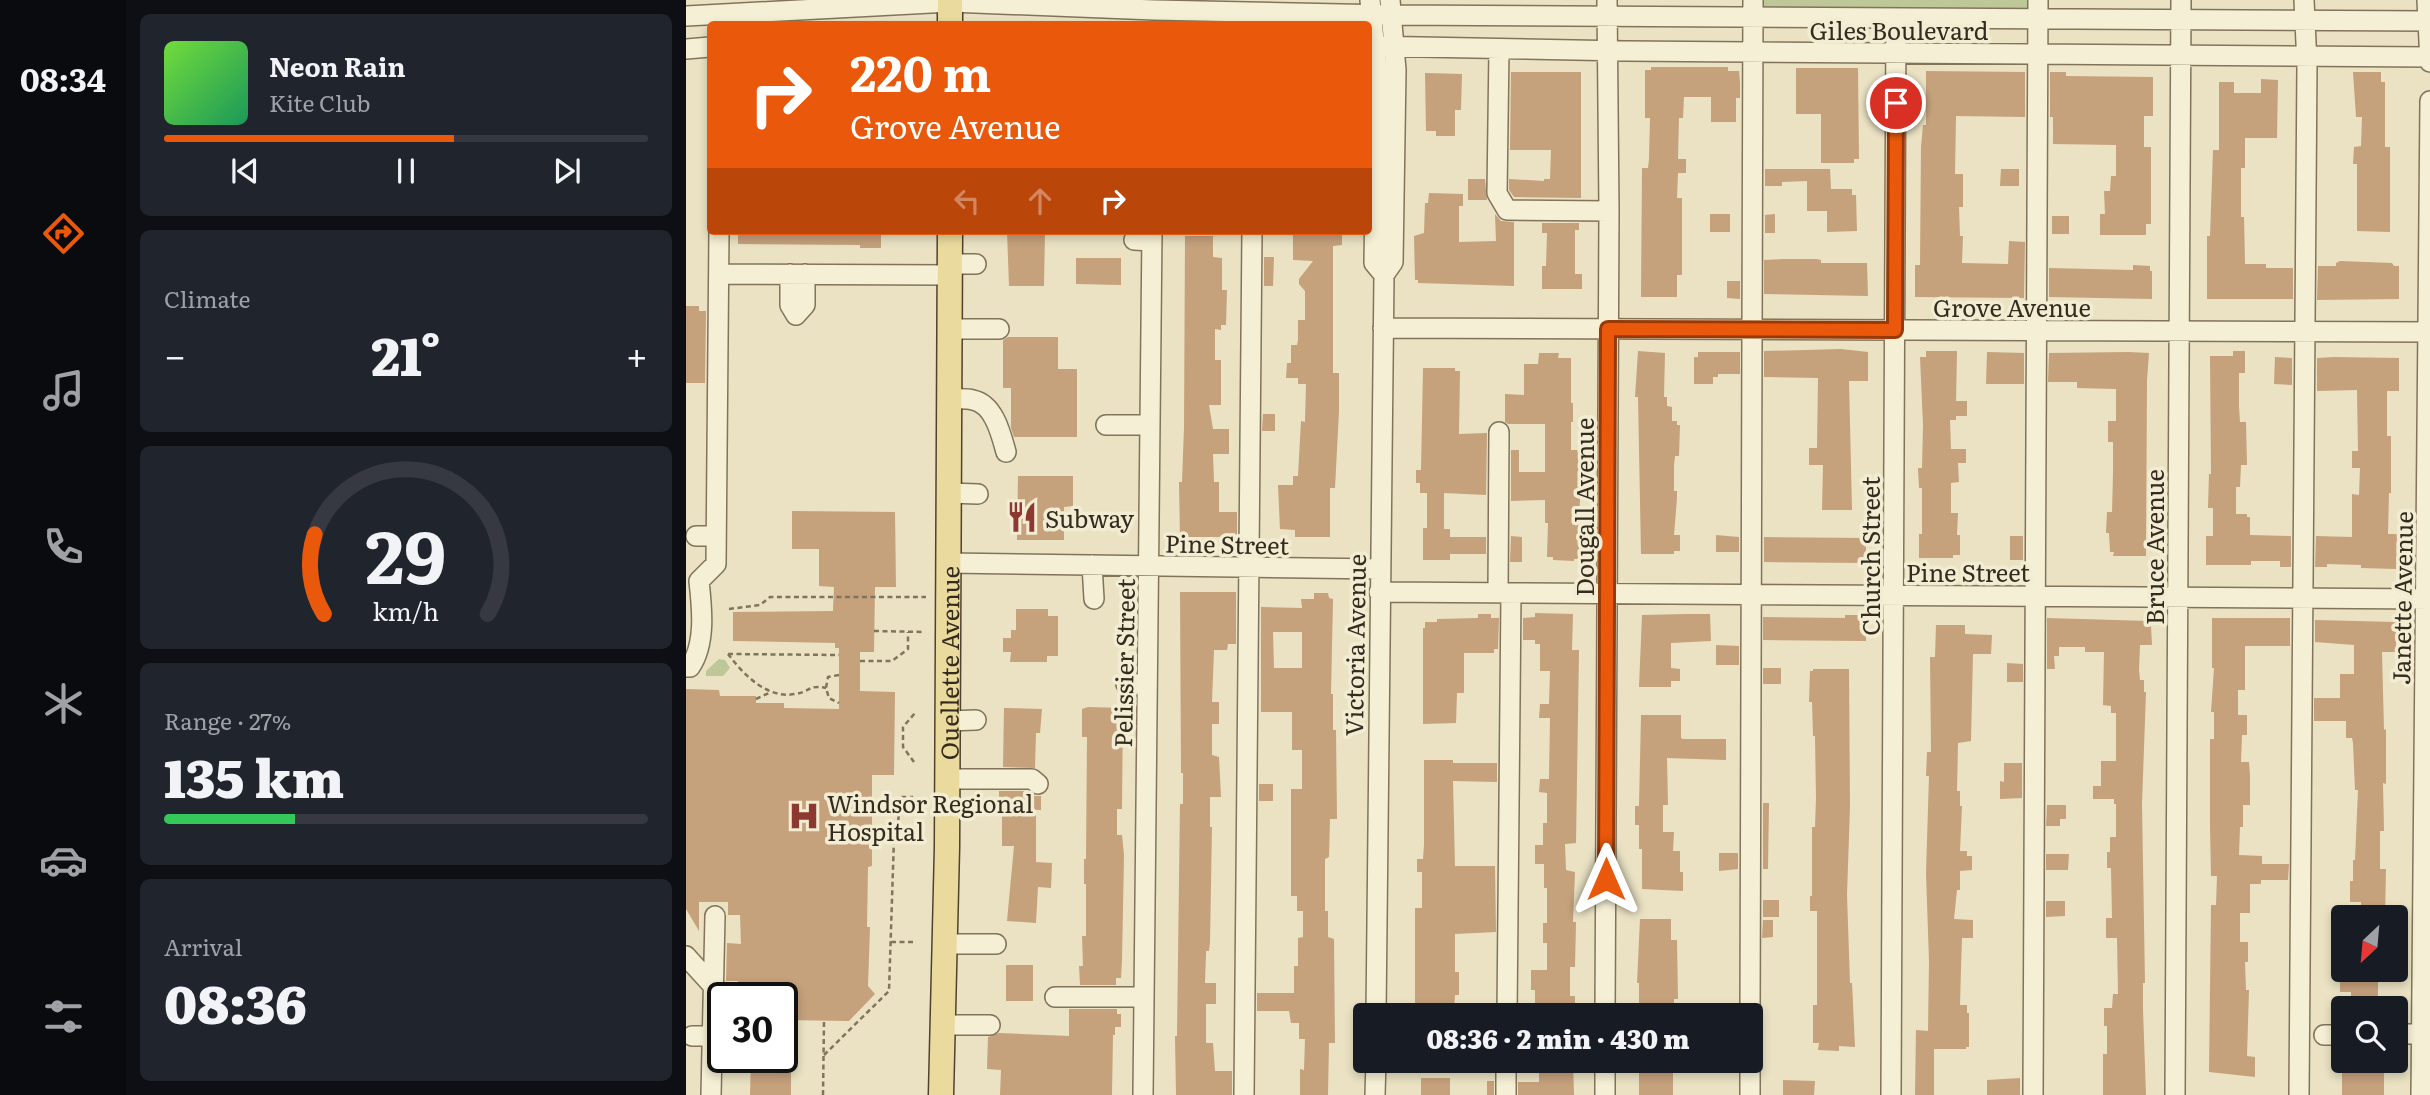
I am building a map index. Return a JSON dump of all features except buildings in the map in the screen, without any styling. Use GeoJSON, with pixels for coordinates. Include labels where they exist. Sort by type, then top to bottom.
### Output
{"type":"FeatureCollection","features":[{"type":"Feature","properties":{"kind":"main road","name":"Ouellette Avenue"},"geometry":{"type":"LineString","coordinates":[[941,1095],[948,721],[950,235]]}},
{"type":"Feature","properties":{"kind":"street"},"geometry":{"type":"LineString","coordinates":[[2299,1095],[2305,332],[2304,0]]}},
{"type":"Feature","properties":{"kind":"street"},"geometry":{"type":"LineString","coordinates":[[2427,0],[2430,59]]}},
{"type":"Feature","properties":{"kind":"street","name":"Giles Boulevard"},"geometry":{"type":"LineString","coordinates":[[686,16],[883,2],[950,9],[1153,11],[1251,6],[1753,9],[1896,18],[2038,9],[2181,10],[2305,20],[2428,21]]}},
{"type":"Feature","properties":{"kind":"street","name":"Victoria Avenue"},"geometry":{"type":"LineString","coordinates":[[1376,1003],[1384,275],[1393,262],[1396,70],[1379,46],[1380,7]]}},
{"type":"Feature","properties":{"kind":"street","name":"Dougall Avenue"},"geometry":{"type":"LineString","coordinates":[[1605,1003],[1609,211],[1607,8]]}},
{"type":"Feature","properties":{"kind":"street"},"geometry":{"type":"LineString","coordinates":[[1750,1003],[1753,9]]}},
{"type":"Feature","properties":{"kind":"street"},"geometry":{"type":"LineString","coordinates":[[2033,1095],[2038,9]]}},
{"type":"Feature","properties":{"kind":"street","name":"Bruce Avenue"},"geometry":{"type":"LineString","coordinates":[[2175,1095],[2181,10]]}},
{"type":"Feature","properties":{"kind":"street","name":"Church Street"},"geometry":{"type":"LineString","coordinates":[[1891,1095],[1896,18]]}},
{"type":"Feature","properties":{"kind":"street","name":"Giles Boulevard"},"geometry":{"type":"LineString","coordinates":[[1379,46],[2430,59]]}},
{"type":"Feature","properties":{"kind":"street"},"geometry":{"type":"LineString","coordinates":[[686,48],[707,47]]}},
{"type":"Feature","properties":{"kind":"street"},"geometry":{"type":"LineString","coordinates":[[1499,49],[1497,193],[1507,210],[1609,211]]}},
{"type":"Feature","properties":{"kind":"street","name":"Janette Avenue"},"geometry":{"type":"LineString","coordinates":[[2421,1095],[2428,599],[2430,101]]}},
{"type":"Feature","properties":{"kind":"street"},"geometry":{"type":"LineString","coordinates":[[686,667],[690,667],[699,654],[701,606],[693,578],[724,564],[717,471],[714,282],[719,235]]}},
{"type":"Feature","properties":{"kind":"street"},"geometry":{"type":"LineString","coordinates":[[1244,1095],[1252,235]]}},
{"type":"Feature","properties":{"kind":"street","name":"Pelissier Street"},"geometry":{"type":"LineString","coordinates":[[1143,1095],[1150,425],[1146,237]]}},
{"type":"Feature","properties":{"kind":"street"},"geometry":{"type":"LineString","coordinates":[[714,282],[797,274],[950,270],[976,264]]}},
{"type":"Feature","properties":{"kind":"street"},"geometry":{"type":"LineString","coordinates":[[949,328],[999,329]]}},
{"type":"Feature","properties":{"kind":"street","name":"Grove Avenue"},"geometry":{"type":"LineString","coordinates":[[1383,328],[2429,332]]}},
{"type":"Feature","properties":{"kind":"street"},"geometry":{"type":"LineString","coordinates":[[949,399],[975,400],[985,406],[999,426],[1006,452]]}},
{"type":"Feature","properties":{"kind":"street"},"geometry":{"type":"LineString","coordinates":[[1106,425],[1150,425]]}},
{"type":"Feature","properties":{"kind":"street"},"geometry":{"type":"LineString","coordinates":[[1499,432],[1504,593],[1507,1003]]}},
{"type":"Feature","properties":{"kind":"street"},"geometry":{"type":"LineString","coordinates":[[697,472],[717,471]]}},
{"type":"Feature","properties":{"kind":"street"},"geometry":{"type":"LineString","coordinates":[[949,494],[978,494]]}},
{"type":"Feature","properties":{"kind":"street"},"geometry":{"type":"LineString","coordinates":[[696,536],[721,531]]}},
{"type":"Feature","properties":{"kind":"street","name":"Pine Street"},"geometry":{"type":"LineString","coordinates":[[948,564],[997,556],[1092,565],[1380,569]]}},
{"type":"Feature","properties":{"kind":"street"},"geometry":{"type":"LineString","coordinates":[[1092,565],[1094,599]]}},
{"type":"Feature","properties":{"kind":"street","name":"Pine Street"},"geometry":{"type":"LineString","coordinates":[[1379,592],[2428,599]]}},
{"type":"Feature","properties":{"kind":"street"},"geometry":{"type":"LineString","coordinates":[[1126,684],[1147,684]]}},
{"type":"Feature","properties":{"kind":"street"},"geometry":{"type":"LineString","coordinates":[[948,721],[976,720]]}},
{"type":"Feature","properties":{"kind":"street"},"geometry":{"type":"LineString","coordinates":[[947,779],[1032,779],[1038,785]]}},
{"type":"Feature","properties":{"kind":"street"},"geometry":{"type":"LineString","coordinates":[[714,982],[715,916]]}},
{"type":"Feature","properties":{"kind":"street"},"geometry":{"type":"LineString","coordinates":[[945,944],[996,944]]}},
{"type":"Feature","properties":{"kind":"street"},"geometry":{"type":"LineString","coordinates":[[686,956],[709,982]]}},
{"type":"Feature","properties":{"kind":"street"},"geometry":{"type":"LineString","coordinates":[[1055,997],[1144,997]]}},
{"type":"Feature","properties":{"kind":"street"},"geometry":{"type":"LineString","coordinates":[[707,1021],[702,1045],[707,1073]]}},
{"type":"Feature","properties":{"kind":"street"},"geometry":{"type":"LineString","coordinates":[[943,1025],[990,1025]]}},
{"type":"Feature","properties":{"kind":"street"},"geometry":{"type":"LineString","coordinates":[[2408,1034],[2422,1034]]}},
{"type":"Feature","properties":{"kind":"street"},"geometry":{"type":"LineString","coordinates":[[707,1073],[711,1095]]}},
{"type":"Feature","properties":{"kind":"street"},"geometry":{"type":"LineString","coordinates":[[1376,1073],[1376,1095]]}},
{"type":"Feature","properties":{"kind":"street"},"geometry":{"type":"LineString","coordinates":[[1506,1073],[1506,1095]]}},
{"type":"Feature","properties":{"kind":"street"},"geometry":{"type":"LineString","coordinates":[[1605,1073],[1605,1095]]}},
{"type":"Feature","properties":{"kind":"street"},"geometry":{"type":"LineString","coordinates":[[1750,1073],[1750,1095]]}},
{"type":"Feature","properties":{"kind":"path"},"geometry":{"type":"LineString","coordinates":[[729,609],[743,610],[760,605],[770,597],[926,597]]}},
{"type":"Feature","properties":{"kind":"path"},"geometry":{"type":"LineString","coordinates":[[874,631],[926,632]]}},
{"type":"Feature","properties":{"kind":"path"},"geometry":{"type":"LineString","coordinates":[[860,661],[892,661],[908,649],[908,632]]}},
{"type":"Feature","properties":{"kind":"path"},"geometry":{"type":"LineString","coordinates":[[826,688],[814,685],[794,695],[771,692],[743,673],[728,654],[839,655]]}},
{"type":"Feature","properties":{"kind":"path"},"geometry":{"type":"LineString","coordinates":[[839,675],[828,677],[826,688],[829,698],[839,703]]}},
{"type":"Feature","properties":{"kind":"path"},"geometry":{"type":"LineString","coordinates":[[756,699],[771,692]]}},
{"type":"Feature","properties":{"kind":"path"},"geometry":{"type":"LineString","coordinates":[[914,762],[903,747],[903,727],[915,713]]}},
{"type":"Feature","properties":{"kind":"path"},"geometry":{"type":"LineString","coordinates":[[824,1055],[889,991],[894,838],[898,833],[899,797],[913,797]]}},
{"type":"Feature","properties":{"kind":"path"},"geometry":{"type":"LineString","coordinates":[[891,942],[916,942]]}},
{"type":"Feature","properties":{"kind":"path"},"geometry":{"type":"LineString","coordinates":[[823,1095],[824,1021]]}},
{"type":"Feature","properties":{"kind":"green space"},"geometry":{"type":"Polygon","coordinates":[[[1757,0],[2034,0],[2034,10],[1757,8],[1757,0]]]}},
{"type":"Feature","properties":{"kind":"green space"},"geometry":{"type":"Polygon","coordinates":[[[719,659],[725,660],[730,668],[723,676],[706,676],[706,671],[719,659]]]}},
{"type":"Feature","properties":{"kind":"place","name":"Subway"},"geometry":{"type":"Point","coordinates":[1022,517]}},
{"type":"Feature","properties":{"kind":"place","name":"Windsor Regional Hospital"},"geometry":{"type":"Point","coordinates":[804,816]}},
{"type":"Feature","properties":{"kind":"route"},"geometry":{"type":"LineString","coordinates":[[1606,879],[1608,329],[1895,330],[1896,103]]}}]}
